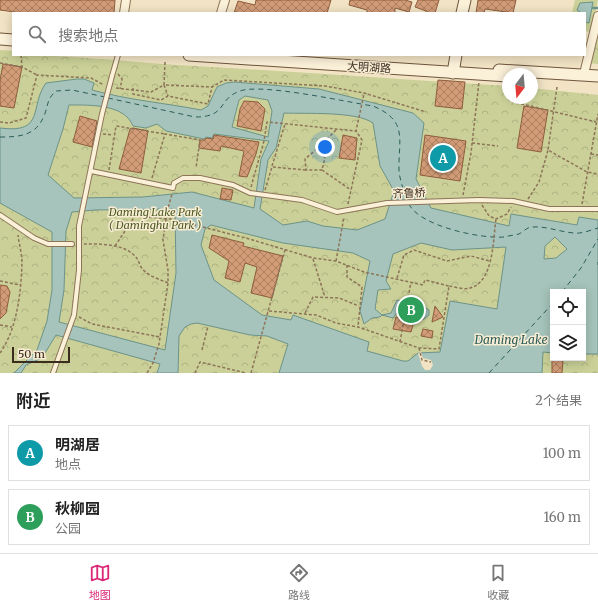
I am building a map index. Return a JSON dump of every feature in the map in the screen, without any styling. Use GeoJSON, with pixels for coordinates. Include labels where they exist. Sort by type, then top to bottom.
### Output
{"type":"FeatureCollection","features":[{"type":"Feature","properties":{"kind":"main road"},"geometry":{"type":"LineString","coordinates":[[462,12],[465,0]]}},
{"type":"Feature","properties":{"kind":"main road"},"geometry":{"type":"LineString","coordinates":[[0,33],[12,34]]}},
{"type":"Feature","properties":{"kind":"main road"},"geometry":{"type":"LineString","coordinates":[[0,39],[12,40]]}},
{"type":"Feature","properties":{"kind":"main road","name":"大明湖路"},"geometry":{"type":"LineString","coordinates":[[209,56],[453,70]]}},
{"type":"Feature","properties":{"kind":"main road"},"geometry":{"type":"LineString","coordinates":[[298,56],[453,70],[584,74],[598,76]]}},
{"type":"Feature","properties":{"kind":"main road"},"geometry":{"type":"LineString","coordinates":[[453,70],[456,56]]}},
{"type":"Feature","properties":{"kind":"main road"},"geometry":{"type":"LineString","coordinates":[[453,70],[502,80]]}},
{"type":"Feature","properties":{"kind":"main road"},"geometry":{"type":"LineString","coordinates":[[538,78],[598,83]]}},
{"type":"Feature","properties":{"kind":"street"},"geometry":{"type":"LineString","coordinates":[[124,12],[126,0]]}},
{"type":"Feature","properties":{"kind":"street"},"geometry":{"type":"LineString","coordinates":[[221,12],[225,0]]}},
{"type":"Feature","properties":{"kind":"street"},"geometry":{"type":"LineString","coordinates":[[584,74],[598,16]]}},
{"type":"Feature","properties":{"kind":"lane"},"geometry":{"type":"LineString","coordinates":[[53,373],[74,315],[79,270],[81,216],[102,114],[118,56]]}},
{"type":"Feature","properties":{"kind":"lane"},"geometry":{"type":"LineString","coordinates":[[91,171],[151,182]]}},
{"type":"Feature","properties":{"kind":"lane","name":"齐鲁桥"},"geometry":{"type":"LineString","coordinates":[[151,182],[173,188],[174,184],[183,178],[200,178],[234,185],[251,193],[302,200],[337,212],[387,203],[481,200],[513,201],[549,209],[581,208],[598,210]]}},
{"type":"Feature","properties":{"kind":"lane"},"geometry":{"type":"LineString","coordinates":[[0,215],[34,238],[48,244],[72,244]]}},
{"type":"Feature","properties":{"kind":"path"},"geometry":{"type":"LineString","coordinates":[[21,56],[22,67]]}},
{"type":"Feature","properties":{"kind":"path"},"geometry":{"type":"LineString","coordinates":[[165,62],[164,85],[168,96]]}},
{"type":"Feature","properties":{"kind":"path"},"geometry":{"type":"LineString","coordinates":[[0,63],[22,67],[37,75],[92,78],[99,83]]}},
{"type":"Feature","properties":{"kind":"path"},"geometry":{"type":"LineString","coordinates":[[114,69],[122,79],[120,88]]}},
{"type":"Feature","properties":{"kind":"path"},"geometry":{"type":"LineString","coordinates":[[0,122],[9,123],[26,118],[37,75]]}},
{"type":"Feature","properties":{"kind":"path"},"geometry":{"type":"LineString","coordinates":[[111,87],[134,88],[151,92],[164,85],[212,87],[224,80],[325,86],[364,93],[426,112]]}},
{"type":"Feature","properties":{"kind":"path"},"geometry":{"type":"LineString","coordinates":[[462,201],[472,143],[479,82]]}},
{"type":"Feature","properties":{"kind":"path"},"geometry":{"type":"LineString","coordinates":[[134,88],[133,94],[145,97],[161,100],[168,96],[208,104],[212,87]]}},
{"type":"Feature","properties":{"kind":"path"},"geometry":{"type":"LineString","coordinates":[[525,204],[538,182],[548,150],[557,87]]}},
{"type":"Feature","properties":{"kind":"path"},"geometry":{"type":"LineString","coordinates":[[145,97],[147,92]]}},
{"type":"Feature","properties":{"kind":"path"},"geometry":{"type":"LineString","coordinates":[[346,211],[362,140],[356,131],[364,93]]}},
{"type":"Feature","properties":{"kind":"path"},"geometry":{"type":"LineString","coordinates":[[523,104],[596,122]]}},
{"type":"Feature","properties":{"kind":"path"},"geometry":{"type":"LineString","coordinates":[[581,208],[598,114]]}},
{"type":"Feature","properties":{"kind":"path"},"geometry":{"type":"LineString","coordinates":[[251,193],[264,141],[267,122],[356,131]]}},
{"type":"Feature","properties":{"kind":"path"},"geometry":{"type":"LineString","coordinates":[[264,195],[285,124]]}},
{"type":"Feature","properties":{"kind":"path"},"geometry":{"type":"LineString","coordinates":[[108,175],[113,135],[116,126],[200,140],[196,168]]}},
{"type":"Feature","properties":{"kind":"path"},"geometry":{"type":"LineString","coordinates":[[306,170],[304,159],[337,130]]}},
{"type":"Feature","properties":{"kind":"path"},"geometry":{"type":"LineString","coordinates":[[99,134],[113,135]]}},
{"type":"Feature","properties":{"kind":"path"},"geometry":{"type":"LineString","coordinates":[[151,182],[165,134]]}},
{"type":"Feature","properties":{"kind":"path"},"geometry":{"type":"LineString","coordinates":[[472,143],[498,146]]}},
{"type":"Feature","properties":{"kind":"path"},"geometry":{"type":"LineString","coordinates":[[318,148],[325,158],[322,170]]}},
{"type":"Feature","properties":{"kind":"path"},"geometry":{"type":"LineString","coordinates":[[548,150],[587,172],[598,174]]}},
{"type":"Feature","properties":{"kind":"path"},"geometry":{"type":"LineString","coordinates":[[591,154],[598,155]]}},
{"type":"Feature","properties":{"kind":"path"},"geometry":{"type":"LineString","coordinates":[[272,167],[322,170],[351,190]]}},
{"type":"Feature","properties":{"kind":"path"},"geometry":{"type":"LineString","coordinates":[[147,373],[153,363],[159,344],[168,283],[168,270],[163,240],[167,212],[172,193]]}},
{"type":"Feature","properties":{"kind":"path"},"geometry":{"type":"LineString","coordinates":[[481,200],[485,212],[496,219]]}},
{"type":"Feature","properties":{"kind":"path"},"geometry":{"type":"LineString","coordinates":[[496,219],[507,214],[513,201]]}},
{"type":"Feature","properties":{"kind":"path"},"geometry":{"type":"LineString","coordinates":[[114,246],[135,216],[166,218],[211,229],[313,258],[336,261],[364,272],[397,278],[423,285],[425,280],[470,289],[482,281],[488,273],[496,219]]}},
{"type":"Feature","properties":{"kind":"path"},"geometry":{"type":"LineString","coordinates":[[336,261],[342,223]]}},
{"type":"Feature","properties":{"kind":"path"},"geometry":{"type":"LineString","coordinates":[[0,353],[12,328],[20,285],[22,262],[17,226]]}},
{"type":"Feature","properties":{"kind":"path"},"geometry":{"type":"LineString","coordinates":[[79,244],[114,246],[126,249],[136,256],[142,268],[150,275],[168,283]]}},
{"type":"Feature","properties":{"kind":"path"},"geometry":{"type":"LineString","coordinates":[[251,373],[285,250]]}},
{"type":"Feature","properties":{"kind":"path"},"geometry":{"type":"LineString","coordinates":[[397,278],[404,255],[414,250],[447,261],[471,256],[490,261]]}},
{"type":"Feature","properties":{"kind":"path"},"geometry":{"type":"LineString","coordinates":[[313,258],[325,297]]}},
{"type":"Feature","properties":{"kind":"path"},"geometry":{"type":"LineString","coordinates":[[347,265],[347,277],[362,287],[358,327]]}},
{"type":"Feature","properties":{"kind":"path"},"geometry":{"type":"LineString","coordinates":[[0,281],[20,285]]}},
{"type":"Feature","properties":{"kind":"path"},"geometry":{"type":"LineString","coordinates":[[400,342],[407,311],[411,282]]}},
{"type":"Feature","properties":{"kind":"path"},"geometry":{"type":"LineString","coordinates":[[269,311],[316,315],[336,323],[358,327],[419,348],[439,349],[449,286]]}},
{"type":"Feature","properties":{"kind":"path"},"geometry":{"type":"LineString","coordinates":[[305,314],[313,297],[339,298],[359,306]]}},
{"type":"Feature","properties":{"kind":"path"},"geometry":{"type":"LineString","coordinates":[[74,315],[92,324],[160,337]]}},
{"type":"Feature","properties":{"kind":"path"},"geometry":{"type":"LineString","coordinates":[[0,325],[12,328]]}},
{"type":"Feature","properties":{"kind":"path"},"geometry":{"type":"LineString","coordinates":[[202,350],[208,326]]}},
{"type":"Feature","properties":{"kind":"path"},"geometry":{"type":"LineString","coordinates":[[419,348],[422,360],[431,362]]}},
{"type":"Feature","properties":{"kind":"path"},"geometry":{"type":"LineString","coordinates":[[195,373],[200,362],[246,373]]}},
{"type":"Feature","properties":{"kind":"green space"},"geometry":{"type":"Polygon","coordinates":[[[575,0],[598,0],[591,32],[586,31],[586,12],[572,12],[575,0]]]}},
{"type":"Feature","properties":{"kind":"green space"},"geometry":{"type":"Polygon","coordinates":[[[598,26],[598,64],[588,63],[598,26]]]}},
{"type":"Feature","properties":{"kind":"green space","name":"Daming Lake Park ( Daminghu Park )"},"geometry":{"type":"Polygon","coordinates":[[[0,50],[12,51],[12,56],[75,57],[176,65],[502,86],[502,104],[538,104],[538,89],[598,95],[598,373],[0,373],[0,50]]]}},
{"type":"Feature","properties":{"kind":"water"},"geometry":{"type":"Polygon","coordinates":[[[593,2],[589,23],[586,22],[586,12],[580,12],[577,10],[580,3],[593,2]]]}},
{"type":"Feature","properties":{"kind":"water","name":"Daming Lake"},"geometry":{"type":"Polygon","coordinates":[[[84,79],[94,83],[92,90],[133,99],[201,110],[208,106],[217,87],[226,83],[234,82],[319,89],[413,113],[424,123],[416,179],[431,208],[509,226],[511,214],[577,225],[579,217],[598,220],[598,354],[586,354],[586,289],[550,289],[550,353],[543,352],[542,373],[279,373],[288,344],[267,336],[250,335],[197,323],[185,327],[179,336],[178,373],[157,373],[160,364],[56,335],[42,358],[26,365],[21,373],[14,373],[37,350],[47,321],[52,290],[52,232],[0,203],[0,128],[14,129],[24,127],[30,122],[34,116],[41,92],[46,83],[84,79]],[[245,96],[239,100],[232,127],[268,137],[272,111],[268,100],[245,96]],[[69,105],[48,175],[74,198],[143,197],[192,192],[254,208],[261,159],[269,141],[214,134],[212,138],[206,137],[204,139],[166,131],[157,124],[146,128],[133,126],[129,119],[122,113],[116,110],[92,105],[69,105]],[[284,113],[276,148],[268,160],[260,209],[283,225],[307,221],[323,226],[357,230],[385,219],[394,191],[380,166],[373,123],[365,119],[343,115],[284,113]],[[175,209],[95,210],[72,212],[66,231],[64,290],[59,322],[165,350],[176,273],[175,209]],[[211,225],[205,229],[201,245],[214,280],[262,315],[291,320],[293,315],[369,342],[367,351],[403,361],[408,361],[418,353],[440,352],[450,301],[497,309],[506,247],[452,250],[421,243],[393,254],[386,281],[391,289],[378,290],[375,309],[382,315],[380,317],[372,318],[364,324],[360,311],[370,261],[353,253],[283,243],[211,225]],[[555,237],[545,246],[544,259],[556,258],[567,249],[555,237]]]}},
{"type":"Feature","properties":{"kind":"water"},"geometry":{"type":"Polygon","coordinates":[[[397,300],[420,304],[429,310],[429,315],[424,319],[416,319],[413,311],[401,308],[393,318],[382,315],[391,313],[397,300]]]}},
{"type":"Feature","properties":{"kind":"pier"},"geometry":{"type":"Polygon","coordinates":[[[421,352],[423,358],[431,360],[433,365],[430,370],[425,370],[422,366],[418,353],[421,352]]]}},
{"type":"Feature","properties":{"kind":"building"},"geometry":{"type":"Polygon","coordinates":[[[0,0],[115,0],[114,12],[15,12],[0,10],[0,0]]]}},
{"type":"Feature","properties":{"kind":"building"},"geometry":{"type":"Polygon","coordinates":[[[256,0],[331,0],[327,12],[234,12],[238,1],[255,5],[256,0]]]}},
{"type":"Feature","properties":{"kind":"building"},"geometry":{"type":"Polygon","coordinates":[[[350,0],[405,0],[412,2],[409,12],[395,8],[395,12],[367,12],[367,10],[349,5],[350,0]]]}},
{"type":"Feature","properties":{"kind":"building"},"geometry":{"type":"Polygon","coordinates":[[[418,0],[439,0],[435,12],[426,12],[415,7],[418,0]]]}},
{"type":"Feature","properties":{"kind":"building"},"geometry":{"type":"Polygon","coordinates":[[[478,0],[516,0],[513,12],[485,9],[484,12],[476,12],[478,0]]]}},
{"type":"Feature","properties":{"kind":"building"},"geometry":{"type":"Polygon","coordinates":[[[3,64],[22,67],[14,108],[0,106],[0,80],[3,64]]]}},
{"type":"Feature","properties":{"kind":"building"},"geometry":{"type":"Polygon","coordinates":[[[438,80],[465,82],[462,109],[435,106],[438,80]]]}},
{"type":"Feature","properties":{"kind":"building"},"geometry":{"type":"Polygon","coordinates":[[[244,101],[258,102],[265,109],[261,131],[237,126],[240,109],[244,101]]]}},
{"type":"Feature","properties":{"kind":"building"},"geometry":{"type":"Polygon","coordinates":[[[524,106],[548,110],[541,152],[517,148],[524,106]]]}},
{"type":"Feature","properties":{"kind":"building"},"geometry":{"type":"Polygon","coordinates":[[[80,116],[97,121],[92,147],[73,142],[80,116]]]}},
{"type":"Feature","properties":{"kind":"building"},"geometry":{"type":"Polygon","coordinates":[[[133,128],[148,131],[141,173],[119,169],[130,129],[133,128]]]}},
{"type":"Feature","properties":{"kind":"building"},"geometry":{"type":"Polygon","coordinates":[[[214,135],[259,142],[247,177],[239,176],[244,151],[221,146],[220,151],[199,148],[200,140],[205,140],[206,138],[213,139],[214,135]]]}},
{"type":"Feature","properties":{"kind":"building"},"geometry":{"type":"Polygon","coordinates":[[[343,135],[357,138],[355,160],[339,158],[343,135]]]}},
{"type":"Feature","properties":{"kind":"building"},"geometry":{"type":"Polygon","coordinates":[[[425,135],[466,141],[460,181],[420,175],[425,135]]]}},
{"type":"Feature","properties":{"kind":"building"},"geometry":{"type":"Polygon","coordinates":[[[222,188],[233,190],[231,200],[220,199],[222,188]]]}},
{"type":"Feature","properties":{"kind":"building"},"geometry":{"type":"Polygon","coordinates":[[[212,235],[244,243],[243,246],[283,256],[272,298],[251,293],[257,267],[245,263],[240,282],[225,278],[229,261],[209,248],[212,235]]]}},
{"type":"Feature","properties":{"kind":"building"},"geometry":{"type":"Polygon","coordinates":[[[0,285],[7,286],[10,292],[6,313],[0,319],[0,285]]]}},
{"type":"Feature","properties":{"kind":"building"},"geometry":{"type":"Polygon","coordinates":[[[435,306],[443,317],[432,322],[435,306]]]}},
{"type":"Feature","properties":{"kind":"building"},"geometry":{"type":"Polygon","coordinates":[[[396,317],[414,321],[411,332],[393,329],[396,317]]]}},
{"type":"Feature","properties":{"kind":"building"},"geometry":{"type":"Polygon","coordinates":[[[423,329],[433,331],[432,338],[421,336],[423,329]]]}},
{"type":"Feature","properties":{"kind":"building"},"geometry":{"type":"Polygon","coordinates":[[[552,361],[563,361],[562,373],[552,373],[552,361]]]}},
{"type":"Feature","properties":{"kind":"waterway"},"geometry":{"type":"LineString","coordinates":[[593,8],[598,8]]}},
{"type":"Feature","properties":{"kind":"ferry route"},"geometry":{"type":"LineString","coordinates":[[108,98],[195,117],[213,114],[218,111],[233,94],[251,89],[285,91],[373,106],[392,118],[397,125],[400,141],[399,171],[402,186],[408,201]]}},
{"type":"Feature","properties":{"kind":"ferry route"},"geometry":{"type":"LineString","coordinates":[[0,137],[20,136],[36,128],[41,123],[49,100],[56,91],[72,90],[105,97]]}},
{"type":"Feature","properties":{"kind":"ferry route"},"geometry":{"type":"LineString","coordinates":[[409,204],[415,212],[437,225],[452,230],[481,236],[504,237],[519,234],[530,227],[543,227],[577,233],[598,228]]}},
{"type":"Feature","properties":{"kind":"ferry route"},"geometry":{"type":"LineString","coordinates":[[564,289],[581,268],[598,239]]}},
{"type":"Feature","properties":{"kind":"ferry route"},"geometry":{"type":"LineString","coordinates":[[489,373],[550,306]]}},
{"type":"Feature","properties":{"kind":"place","name":"明湖居"},"geometry":{"type":"Point","coordinates":[443,158]}},
{"type":"Feature","properties":{"kind":"place","name":"秋柳园"},"geometry":{"type":"Point","coordinates":[411,310]}}]}
